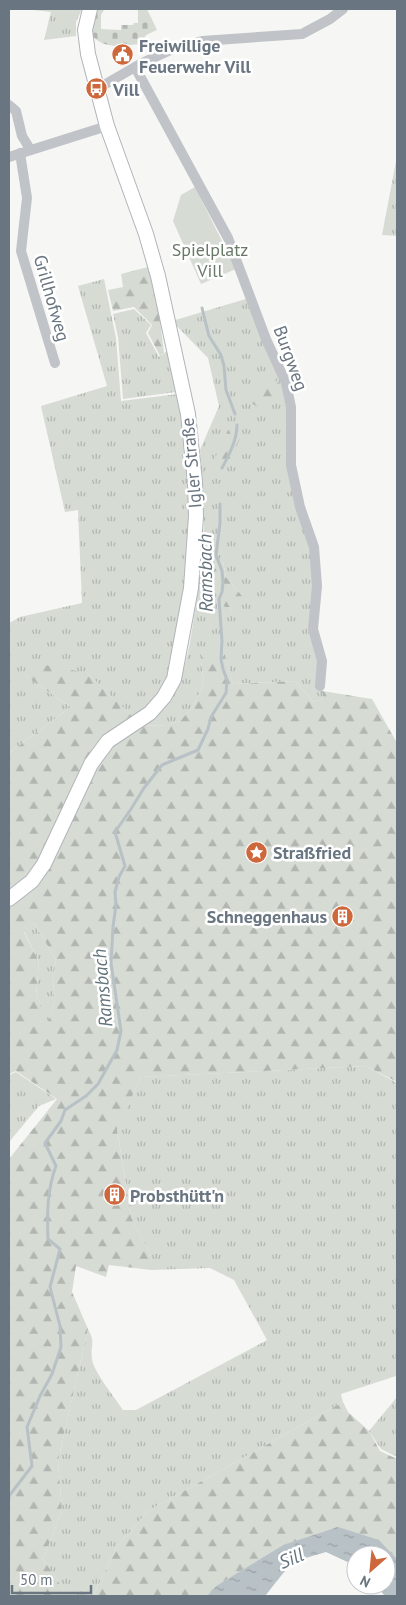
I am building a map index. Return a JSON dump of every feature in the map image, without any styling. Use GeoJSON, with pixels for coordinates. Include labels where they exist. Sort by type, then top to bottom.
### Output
{"type":"FeatureCollection","features":[{"type":"Feature","properties":{"kind":"main road","name":"Igler Straße"},"geometry":{"type":"LineString","coordinates":[[9,899],[32,880],[44,864],[91,764],[99,752],[108,741],[150,713],[170,688],[178,661],[191,588],[195,543],[195,491],[188,414],[158,276],[146,234],[107,126],[97,89],[85,38],[85,23],[90,9]]}},
{"type":"Feature","properties":{"kind":"street"},"geometry":{"type":"LineString","coordinates":[[97,89],[135,67],[175,48],[202,41],[302,34],[324,23],[343,9]]}},
{"type":"Feature","properties":{"kind":"street","name":"Burgweg"},"geometry":{"type":"LineString","coordinates":[[135,67],[228,238],[266,339],[286,383],[291,407],[292,465],[300,507],[314,546],[317,586],[313,629],[322,661],[320,686]]}},
{"type":"Feature","properties":{"kind":"street","name":"Grillhofweg"},"geometry":{"type":"LineString","coordinates":[[9,105],[16,111],[25,151],[27,198],[22,251],[55,363]]}},
{"type":"Feature","properties":{"kind":"street"},"geometry":{"type":"LineString","coordinates":[[9,157],[107,126]]}},
{"type":"Feature","properties":{"kind":"green space"},"geometry":{"type":"Polygon","coordinates":[[[25,9],[82,9],[76,22],[76,36],[44,40],[51,12],[25,9]]]}},
{"type":"Feature","properties":{"kind":"green space"},"geometry":{"type":"Polygon","coordinates":[[[98,9],[112,9],[104,10],[101,15],[101,29],[121,30],[121,25],[138,23],[138,9],[147,9],[157,30],[146,35],[142,44],[114,46],[102,43],[91,34],[92,23],[98,9]]]}},
{"type":"Feature","properties":{"kind":"green space"},"geometry":{"type":"Polygon","coordinates":[[[397,156],[397,236],[382,235],[397,156]]]}},
{"type":"Feature","properties":{"kind":"green space","name":"Spielplatz Vill"},"geometry":{"type":"Polygon","coordinates":[[[195,187],[236,269],[201,284],[173,221],[181,195],[195,187]]]}},
{"type":"Feature","properties":{"kind":"green space"},"geometry":{"type":"Polygon","coordinates":[[[148,267],[159,312],[164,353],[160,356],[148,333],[152,325],[134,307],[113,311],[108,290],[123,287],[121,274],[148,267]]]}},
{"type":"Feature","properties":{"kind":"green space"},"geometry":{"type":"Polygon","coordinates":[[[104,279],[116,338],[121,401],[178,394],[190,483],[189,550],[184,603],[171,669],[161,693],[133,717],[87,673],[24,675],[71,707],[9,753],[9,623],[20,617],[82,603],[78,510],[65,512],[41,406],[107,386],[78,286],[104,279]]]}},
{"type":"Feature","properties":{"kind":"green space"},"geometry":{"type":"Polygon","coordinates":[[[249,298],[282,378],[287,402],[289,440],[312,545],[323,699],[314,702],[295,681],[233,684],[223,649],[200,654],[204,684],[192,708],[180,721],[167,725],[143,726],[158,713],[178,684],[184,668],[192,633],[197,596],[216,601],[225,607],[231,607],[232,611],[242,596],[226,577],[223,562],[200,569],[204,527],[200,450],[219,406],[208,358],[172,321],[249,298]]]}},
{"type":"Feature","properties":{"kind":"green space"},"geometry":{"type":"Polygon","coordinates":[[[134,309],[151,325],[146,333],[159,357],[167,351],[176,392],[123,399],[118,337],[113,314],[134,309]]]}},
{"type":"Feature","properties":{"kind":"green space"},"geometry":{"type":"Polygon","coordinates":[[[262,374],[270,375],[281,386],[283,396],[265,411],[251,403],[262,374]]]}},
{"type":"Feature","properties":{"kind":"green space"},"geometry":{"type":"Polygon","coordinates":[[[240,422],[243,425],[240,439],[225,469],[214,460],[229,428],[233,424],[240,422]]]}},
{"type":"Feature","properties":{"kind":"green space"},"geometry":{"type":"Polygon","coordinates":[[[223,562],[226,577],[242,596],[239,610],[232,612],[231,607],[225,607],[216,601],[197,596],[200,569],[223,562]]]}},
{"type":"Feature","properties":{"kind":"green space"},"geometry":{"type":"Polygon","coordinates":[[[223,648],[233,684],[295,681],[314,702],[323,699],[322,691],[372,699],[397,743],[397,1082],[366,1066],[141,1077],[117,1129],[131,1217],[151,1256],[151,1270],[109,1265],[106,1277],[76,1266],[72,1292],[88,1329],[58,1461],[62,1511],[43,1559],[68,1596],[9,1596],[9,1159],[57,1099],[16,1071],[9,1074],[9,753],[71,707],[24,675],[45,665],[87,673],[143,726],[167,725],[180,721],[192,708],[204,684],[200,654],[223,648]],[[34,923],[24,932],[39,962],[36,996],[40,1002],[40,1021],[47,1025],[55,1000],[53,981],[56,960],[34,923]]]}},
{"type":"Feature","properties":{"kind":"green space"},"geometry":{"type":"Polygon","coordinates":[[[34,923],[56,960],[53,981],[55,1000],[47,1026],[40,1021],[40,1002],[36,996],[39,962],[24,931],[34,923]]]}},
{"type":"Feature","properties":{"kind":"green space"},"geometry":{"type":"Polygon","coordinates":[[[366,1066],[397,1083],[396,1376],[341,1394],[343,1402],[148,1511],[117,1547],[93,1596],[68,1596],[43,1559],[62,1511],[58,1461],[88,1329],[92,1341],[93,1364],[100,1378],[123,1410],[136,1410],[267,1340],[234,1280],[210,1268],[151,1270],[151,1256],[131,1217],[117,1128],[141,1077],[366,1066]]]}},
{"type":"Feature","properties":{"kind":"green space"},"geometry":{"type":"Polygon","coordinates":[[[16,1072],[56,1099],[39,1106],[9,1142],[9,1075],[16,1072]]]}},
{"type":"Feature","properties":{"kind":"green space"},"geometry":{"type":"Polygon","coordinates":[[[397,1397],[397,1457],[381,1449],[369,1431],[397,1397]]]}},
{"type":"Feature","properties":{"kind":"green space"},"geometry":{"type":"Polygon","coordinates":[[[343,1402],[348,1412],[369,1431],[380,1451],[397,1459],[397,1559],[396,1545],[384,1545],[379,1540],[283,1545],[216,1586],[207,1596],[93,1596],[117,1547],[148,1511],[343,1402]]]}},
{"type":"Feature","properties":{"kind":"water","name":"Sill"},"geometry":{"type":"Polygon","coordinates":[[[338,1527],[379,1540],[384,1545],[346,1545],[346,1561],[326,1552],[292,1562],[265,1596],[207,1596],[216,1586],[283,1545],[338,1527]]]}},
{"type":"Feature","properties":{"kind":"water"},"geometry":{"type":"Polygon","coordinates":[[[396,1558],[397,1596],[385,1596],[396,1595],[396,1558]]]}},
{"type":"Feature","properties":{"kind":"waterway","name":"Ramsbach"},"geometry":{"type":"LineString","coordinates":[[202,308],[209,336],[221,355],[226,390],[235,414]]}},
{"type":"Feature","properties":{"kind":"waterway","name":"Ramsbach"},"geometry":{"type":"LineString","coordinates":[[222,468],[234,442],[237,425]]}},
{"type":"Feature","properties":{"kind":"waterway","name":"Ramsbach"},"geometry":{"type":"LineString","coordinates":[[9,1499],[9,1496],[32,1466],[27,1427],[52,1374],[61,1347],[60,1326],[50,1287],[60,1249],[48,1239],[49,1193],[56,1166],[45,1143],[61,1121],[65,1110],[86,1096],[98,1084],[117,1050],[121,1031],[111,963],[116,905],[115,892],[119,877],[125,866],[115,832],[144,788],[162,765],[198,750],[208,729],[211,717],[226,693],[227,680],[221,659],[222,641],[219,599],[223,582],[222,571],[216,555],[220,504]]}},
{"type":"Feature","properties":{"kind":"place","name":"Freiwillige Feuerwehr Vill"},"geometry":{"type":"Point","coordinates":[123,55]}},
{"type":"Feature","properties":{"kind":"place","name":"Vill"},"geometry":{"type":"Point","coordinates":[97,89]}},
{"type":"Feature","properties":{"kind":"place","name":"Straßfried"},"geometry":{"type":"Point","coordinates":[257,852]}},
{"type":"Feature","properties":{"kind":"place","name":"Schneggenhaus"},"geometry":{"type":"Point","coordinates":[343,916]}},
{"type":"Feature","properties":{"kind":"place","name":"Probsthütt'n"},"geometry":{"type":"Point","coordinates":[114,1195]}}]}
